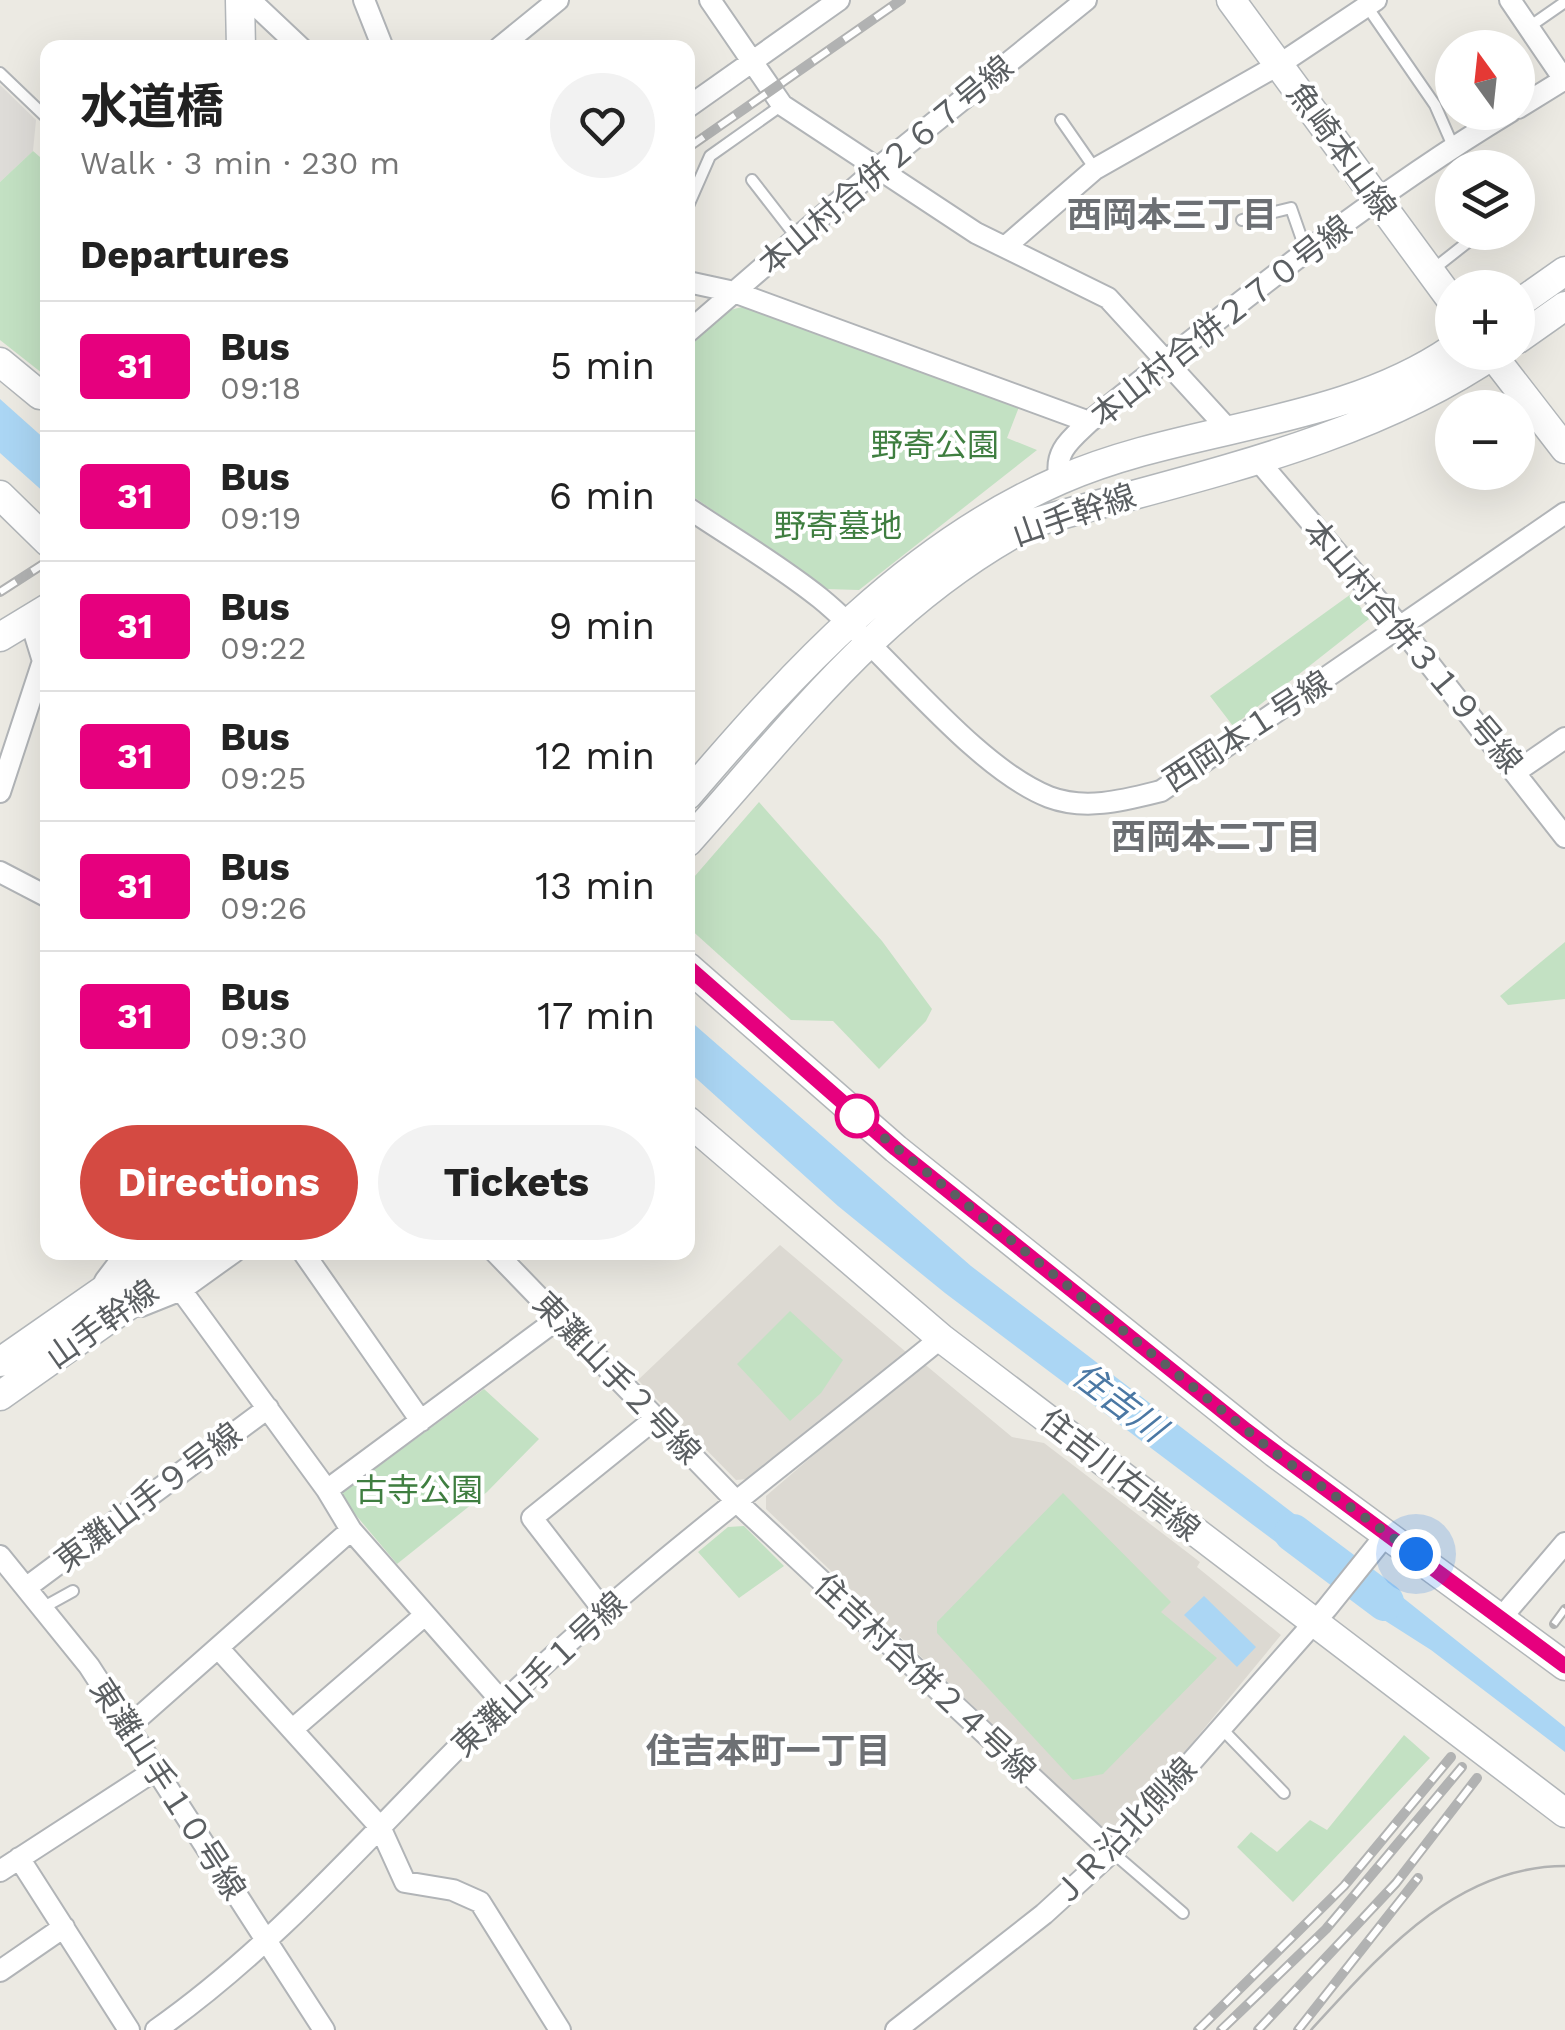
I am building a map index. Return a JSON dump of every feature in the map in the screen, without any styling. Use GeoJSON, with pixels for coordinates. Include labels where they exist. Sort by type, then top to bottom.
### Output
{"type":"FeatureCollection","features":[{"type":"Feature","properties":{"kind":"street"},"geometry":{"type":"LineString","coordinates":[[240,0],[241,40]]}},
{"type":"Feature","properties":{"kind":"street"},"geometry":{"type":"LineString","coordinates":[[250,0],[293,40]]}},
{"type":"Feature","properties":{"kind":"street"},"geometry":{"type":"LineString","coordinates":[[364,0],[380,40]]}},
{"type":"Feature","properties":{"kind":"street"},"geometry":{"type":"LineString","coordinates":[[509,40],[558,0]]}},
{"type":"Feature","properties":{"kind":"street"},"geometry":{"type":"LineString","coordinates":[[710,0],[782,105],[976,234],[1108,298],[1227,428]]}},
{"type":"Feature","properties":{"kind":"street"},"geometry":{"type":"LineString","coordinates":[[695,102],[840,0]]}},
{"type":"Feature","properties":{"kind":"street","name":"本山村合併２６７号線"},"geometry":{"type":"LineString","coordinates":[[695,326],[879,167],[1086,0]]}},
{"type":"Feature","properties":{"kind":"street"},"geometry":{"type":"LineString","coordinates":[[1510,0],[1565,80],[1535,98]]}},
{"type":"Feature","properties":{"kind":"street","name":"魚崎本山線"},"geometry":{"type":"LineString","coordinates":[[1237,2],[1435,279]]}},
{"type":"Feature","properties":{"kind":"street"},"geometry":{"type":"LineString","coordinates":[[1005,247],[1094,169],[1280,64],[1369,2]]}},
{"type":"Feature","properties":{"kind":"street","name":"本山村合併２７０号線"},"geometry":{"type":"LineString","coordinates":[[1060,480],[1056,464],[1063,447],[1089,422],[1306,252],[1480,130]]}},
{"type":"Feature","properties":{"kind":"street"},"geometry":{"type":"LineString","coordinates":[[1535,292],[1565,271]]}},
{"type":"Feature","properties":{"kind":"street"},"geometry":{"type":"LineString","coordinates":[[695,284],[734,292],[1089,422]]}},
{"type":"Feature","properties":{"kind":"street"},"geometry":{"type":"LineString","coordinates":[[1535,327],[1565,306]]}},
{"type":"Feature","properties":{"kind":"street","name":"山手幹線"},"geometry":{"type":"LineString","coordinates":[[695,833],[856,633],[942,546],[1060,480],[1227,428],[1378,389],[1435,358]]}},
{"type":"Feature","properties":{"kind":"street"},"geometry":{"type":"LineString","coordinates":[[0,362],[40,396]]}},
{"type":"Feature","properties":{"kind":"street","name":"山手幹線"},"geometry":{"type":"LineString","coordinates":[[695,788],[782,685],[943,575],[1033,522],[1379,418],[1446,387],[1470,370]]}},
{"type":"Feature","properties":{"kind":"street"},"geometry":{"type":"LineString","coordinates":[[1505,370],[1565,450]]}},
{"type":"Feature","properties":{"kind":"street","name":"本山村合併３１９号線"},"geometry":{"type":"LineString","coordinates":[[1256,458],[1402,629],[1565,837]]}},
{"type":"Feature","properties":{"kind":"street"},"geometry":{"type":"LineString","coordinates":[[4,506],[40,535]]}},
{"type":"Feature","properties":{"kind":"street","name":"西岡本１号線"},"geometry":{"type":"LineString","coordinates":[[695,513],[820,598],[1006,773],[1050,798],[1114,803],[1161,791],[1402,629],[1565,513]]}},
{"type":"Feature","properties":{"kind":"street"},"geometry":{"type":"LineString","coordinates":[[0,637],[38,613]]}},
{"type":"Feature","properties":{"kind":"street"},"geometry":{"type":"LineString","coordinates":[[0,792],[40,670]]}},
{"type":"Feature","properties":{"kind":"street"},"geometry":{"type":"LineString","coordinates":[[1517,772],[1565,738]]}},
{"type":"Feature","properties":{"kind":"street"},"geometry":{"type":"LineString","coordinates":[[0,872],[40,893]]}},
{"type":"Feature","properties":{"kind":"street"},"geometry":{"type":"LineString","coordinates":[[695,972],[957,1199],[1381,1542],[1501,1618],[1565,1666]]}},
{"type":"Feature","properties":{"kind":"street","name":"住吉川右岸線"},"geometry":{"type":"LineString","coordinates":[[695,1128],[941,1338],[1319,1616],[1565,1812]]}},
{"type":"Feature","properties":{"kind":"street"},"geometry":{"type":"LineString","coordinates":[[100,1309],[123,1260]]}},
{"type":"Feature","properties":{"kind":"street","name":"山手幹線"},"geometry":{"type":"LineString","coordinates":[[0,1396],[150,1260]]}},
{"type":"Feature","properties":{"kind":"street","name":"山手幹線"},"geometry":{"type":"LineString","coordinates":[[0,1362],[189,1260]]}},
{"type":"Feature","properties":{"kind":"street"},"geometry":{"type":"LineString","coordinates":[[100,1309],[181,1290],[223,1260]]}},
{"type":"Feature","properties":{"kind":"street"},"geometry":{"type":"LineString","coordinates":[[309,1260],[421,1422]]}},
{"type":"Feature","properties":{"kind":"street","name":"東灘山手２号線"},"geometry":{"type":"LineString","coordinates":[[504,1260],[738,1504]]}},
{"type":"Feature","properties":{"kind":"street"},"geometry":{"type":"LineString","coordinates":[[181,1290],[327,1490],[351,1530],[503,1703]]}},
{"type":"Feature","properties":{"kind":"street"},"geometry":{"type":"LineString","coordinates":[[327,1490],[558,1318]]}},
{"type":"Feature","properties":{"kind":"street","name":"東灘山手１号線"},"geometry":{"type":"LineString","coordinates":[[161,2028],[266,1941],[503,1703],[604,1610],[941,1338]]}},
{"type":"Feature","properties":{"kind":"street","name":"東灘山手９号線"},"geometry":{"type":"LineString","coordinates":[[28,1586],[268,1408]]}},
{"type":"Feature","properties":{"kind":"street"},"geometry":{"type":"LineString","coordinates":[[604,1610],[532,1518],[656,1418]]}},
{"type":"Feature","properties":{"kind":"street","name":"住吉村合併２４号線"},"geometry":{"type":"LineString","coordinates":[[738,1504],[1112,1852]]}},
{"type":"Feature","properties":{"kind":"street"},"geometry":{"type":"LineString","coordinates":[[128,1728],[351,1530]]}},
{"type":"Feature","properties":{"kind":"street","name":"ＪＲ沿北側線"},"geometry":{"type":"LineString","coordinates":[[896,2030],[1044,1914],[1112,1852],[1381,1542]]}},
{"type":"Feature","properties":{"kind":"street"},"geometry":{"type":"LineString","coordinates":[[1501,1618],[1565,1543]]}},
{"type":"Feature","properties":{"kind":"street","name":"東灘山手１０号線"},"geometry":{"type":"LineString","coordinates":[[0,1556],[89,1666],[324,2030]]}},
{"type":"Feature","properties":{"kind":"street"},"geometry":{"type":"LineString","coordinates":[[294,1728],[425,1615]]}},
{"type":"Feature","properties":{"kind":"street"},"geometry":{"type":"LineString","coordinates":[[220,1650],[380,1827],[405,1882],[453,1890],[480,1902],[560,2030]]}},
{"type":"Feature","properties":{"kind":"street"},"geometry":{"type":"LineString","coordinates":[[0,1871],[154,1771]]}},
{"type":"Feature","properties":{"kind":"street"},"geometry":{"type":"LineString","coordinates":[[19,1858],[128,2030]]}},
{"type":"Feature","properties":{"kind":"street"},"geometry":{"type":"LineString","coordinates":[[0,1971],[64,1927]]}},
{"type":"Feature","properties":{"kind":"lane"},"geometry":{"type":"LineString","coordinates":[[1369,2],[1435,105],[1453,146]]}},
{"type":"Feature","properties":{"kind":"lane"},"geometry":{"type":"LineString","coordinates":[[1529,27],[1565,2]]}},
{"type":"Feature","properties":{"kind":"lane"},"geometry":{"type":"LineString","coordinates":[[0,73],[40,111]]}},
{"type":"Feature","properties":{"kind":"lane"},"geometry":{"type":"LineString","coordinates":[[695,190],[710,156],[782,105]]}},
{"type":"Feature","properties":{"kind":"lane"},"geometry":{"type":"LineString","coordinates":[[1061,120],[1094,169]]}},
{"type":"Feature","properties":{"kind":"lane"},"geometry":{"type":"LineString","coordinates":[[752,180],[797,238]]}},
{"type":"Feature","properties":{"kind":"lane"},"geometry":{"type":"LineString","coordinates":[[1242,220],[1291,208],[1306,252]]}},
{"type":"Feature","properties":{"kind":"lane"},"geometry":{"type":"LineString","coordinates":[[1430,272],[1458,250]]}},
{"type":"Feature","properties":{"kind":"lane"},"geometry":{"type":"LineString","coordinates":[[44,1608],[73,1591]]}},
{"type":"Feature","properties":{"kind":"lane"},"geometry":{"type":"LineString","coordinates":[[1222,1729],[1284,1793]]}},
{"type":"Feature","properties":{"kind":"lane"},"geometry":{"type":"LineString","coordinates":[[1112,1852],[1183,1913]]}},
{"type":"Feature","properties":{"kind":"shaded area"},"geometry":{"type":"Polygon","coordinates":[[[0,85],[36,120],[33,151],[0,182],[0,85]]]}},
{"type":"Feature","properties":{"kind":"shaded area"},"geometry":{"type":"Polygon","coordinates":[[[780,1245],[906,1352],[747,1479],[736,1480],[638,1380],[780,1245]]]}},
{"type":"Feature","properties":{"kind":"shaded area"},"geometry":{"type":"Polygon","coordinates":[[[922,1362],[1012,1437],[1044,1443],[1200,1562],[1197,1567],[1281,1635],[1123,1827],[1104,1831],[766,1509],[766,1496],[922,1362]]]}},
{"type":"Feature","properties":{"kind":"green space"},"geometry":{"type":"Polygon","coordinates":[[[33,151],[40,157],[40,371],[0,340],[0,182],[33,151]]]}},
{"type":"Feature","properties":{"kind":"green space","name":"野寄公園"},"geometry":{"type":"Polygon","coordinates":[[[746,306],[1019,407],[1007,438],[1037,450],[859,590],[826,589],[695,498],[695,339],[730,310],[746,306]]]}},
{"type":"Feature","properties":{"kind":"green space"},"geometry":{"type":"Polygon","coordinates":[[[1351,594],[1369,619],[1233,726],[1210,696],[1351,594]]]}},
{"type":"Feature","properties":{"kind":"green space"},"geometry":{"type":"Polygon","coordinates":[[[759,802],[882,941],[932,1009],[926,1021],[879,1069],[833,1021],[791,1020],[695,933],[695,876],[759,802]]]}},
{"type":"Feature","properties":{"kind":"green space"},"geometry":{"type":"Polygon","coordinates":[[[1565,942],[1565,999],[1508,1005],[1500,996],[1565,942]]]}},
{"type":"Feature","properties":{"kind":"green space"},"geometry":{"type":"Polygon","coordinates":[[[790,1311],[843,1360],[821,1393],[790,1421],[737,1364],[790,1311]]]}},
{"type":"Feature","properties":{"kind":"green space","name":"古寺公園"},"geometry":{"type":"Polygon","coordinates":[[[484,1389],[539,1439],[487,1492],[397,1564],[339,1495],[484,1389]]]}},
{"type":"Feature","properties":{"kind":"green space"},"geometry":{"type":"Polygon","coordinates":[[[1063,1493],[1171,1602],[1161,1612],[1217,1658],[1103,1774],[1073,1780],[937,1633],[937,1622],[1063,1493]]]}},
{"type":"Feature","properties":{"kind":"green space"},"geometry":{"type":"Polygon","coordinates":[[[744,1526],[784,1566],[739,1598],[698,1552],[728,1527],[744,1526]]]}},
{"type":"Feature","properties":{"kind":"green space"},"geometry":{"type":"Polygon","coordinates":[[[1404,1735],[1430,1758],[1293,1902],[1237,1847],[1251,1832],[1277,1852],[1310,1820],[1327,1830],[1404,1735]]]}},
{"type":"Feature","properties":{"kind":"water"},"geometry":{"type":"Polygon","coordinates":[[[0,399],[40,435],[40,489],[0,453],[0,399]]]}},
{"type":"Feature","properties":{"kind":"water"},"geometry":{"type":"Polygon","coordinates":[[[695,1025],[971,1266],[1341,1550],[1321,1576],[945,1293],[838,1206],[695,1077],[695,1025]]]}},
{"type":"Feature","properties":{"kind":"water"},"geometry":{"type":"Polygon","coordinates":[[[1372,1573],[1565,1727],[1565,1752],[1431,1650],[1351,1599],[1372,1573]]]}},
{"type":"Feature","properties":{"kind":"water"},"geometry":{"type":"Polygon","coordinates":[[[1204,1596],[1256,1647],[1237,1667],[1184,1615],[1204,1596]]]}},
{"type":"Feature","properties":{"kind":"waterway","name":"住吉川"},"geometry":{"type":"LineString","coordinates":[[1293,1533],[1385,1602]]}},
{"type":"Feature","properties":{"kind":"tram line"},"geometry":{"type":"LineString","coordinates":[[1311,2030],[1393,1945],[1454,1898],[1525,1870],[1565,1866]]}},
{"type":"Feature","properties":{"kind":"railway"},"geometry":{"type":"LineString","coordinates":[[695,143],[901,0]]}},
{"type":"Feature","properties":{"kind":"railway"},"geometry":{"type":"LineString","coordinates":[[0,592],[40,566]]}},
{"type":"Feature","properties":{"kind":"railway"},"geometry":{"type":"LineString","coordinates":[[1554,1624],[1565,1609]]}},
{"type":"Feature","properties":{"kind":"railway"},"geometry":{"type":"LineString","coordinates":[[1198,2030],[1344,1886],[1451,1757]]}},
{"type":"Feature","properties":{"kind":"railway"},"geometry":{"type":"LineString","coordinates":[[1221,2030],[1326,1929],[1462,1767]]}},
{"type":"Feature","properties":{"kind":"railway"},"geometry":{"type":"LineString","coordinates":[[1258,2030],[1396,1883],[1477,1778]]}},
{"type":"Feature","properties":{"kind":"railway"},"geometry":{"type":"LineString","coordinates":[[1298,2030],[1418,1878]]}},
{"type":"Feature","properties":{"kind":"bus line","name":"31"},"geometry":{"type":"LineString","coordinates":[[695,973],[896,1149],[1246,1430],[1565,1666]]}},
{"type":"Feature","properties":{"kind":"district","name":"西岡本三丁目"},"geometry":{"type":"Point","coordinates":[1172,215]}},
{"type":"Feature","properties":{"kind":"district","name":"西岡本二丁目"},"geometry":{"type":"Point","coordinates":[1216,837]}},
{"type":"Feature","properties":{"kind":"district","name":"住吉本町一丁目"},"geometry":{"type":"Point","coordinates":[768,1751]}},
{"type":"Feature","properties":{"kind":"route"},"geometry":{"type":"LineString","coordinates":[[857,1116],[1275,1453],[1416,1554]]}},
{"type":"Feature","properties":{"kind":"park label","name":"野寄墓地"},"geometry":{"type":"Point","coordinates":[838,526]}}]}
